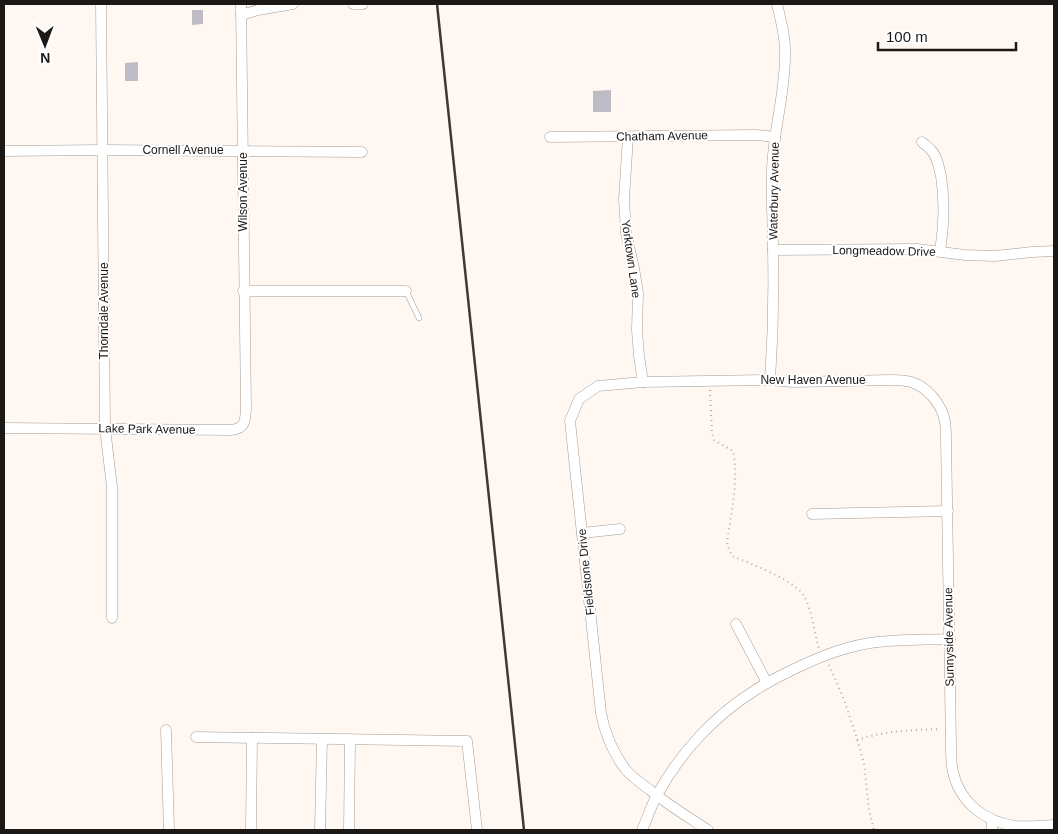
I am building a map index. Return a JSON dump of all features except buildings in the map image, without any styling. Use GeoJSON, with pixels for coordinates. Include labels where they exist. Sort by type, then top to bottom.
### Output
{"type":"FeatureCollection","features":[{"type":"Feature","properties":{"kind":"street","name":"Thorndale Avenue"},"geometry":{"type":"LineString","coordinates":[[101,4],[105,428],[112,487],[112,618]]}},
{"type":"Feature","properties":{"kind":"street","name":"Wilson Avenue"},"geometry":{"type":"LineString","coordinates":[[240,4],[245,379]]}},
{"type":"Feature","properties":{"kind":"street"},"geometry":{"type":"LineString","coordinates":[[241,15],[293,4]]}},
{"type":"Feature","properties":{"kind":"street"},"geometry":{"type":"LineString","coordinates":[[353,4],[363,4]]}},
{"type":"Feature","properties":{"kind":"street","name":"Waterbury Avenue"},"geometry":{"type":"LineString","coordinates":[[770,380],[773,250],[772,168],[785,56],[784,39],[777,4]]}},
{"type":"Feature","properties":{"kind":"street","name":"Chatham Avenue"},"geometry":{"type":"LineString","coordinates":[[550,137],[756,135],[775,137]]}},
{"type":"Feature","properties":{"kind":"street","name":"Yorktown Lane"},"geometry":{"type":"LineString","coordinates":[[628,136],[624,199],[626,233],[638,293],[637,330],[643,382]]}},
{"type":"Feature","properties":{"kind":"street"},"geometry":{"type":"LineString","coordinates":[[922,142],[932,150],[938,164],[943,190],[943,234],[940,251]]}},
{"type":"Feature","properties":{"kind":"street","name":"Cornell Avenue"},"geometry":{"type":"LineString","coordinates":[[4,151],[362,152]]}},
{"type":"Feature","properties":{"kind":"street","name":"Longmeadow Drive"},"geometry":{"type":"LineString","coordinates":[[773,250],[917,249],[965,255],[995,256],[1054,251]]}},
{"type":"Feature","properties":{"kind":"street"},"geometry":{"type":"LineString","coordinates":[[243,291],[406,291]]}},
{"type":"Feature","properties":{"kind":"street","name":"Lake Park Avenue"},"geometry":{"type":"LineString","coordinates":[[4,428],[238,429],[245,422],[245,379]]}},
{"type":"Feature","properties":{"kind":"street","name":"New Haven Avenue"},"geometry":{"type":"LineString","coordinates":[[643,382],[770,380],[794,382],[904,381],[914,383],[923,388],[935,399],[946,423],[946,438]]}},
{"type":"Feature","properties":{"kind":"street","name":"Fieldstone Drive"},"geometry":{"type":"LineString","coordinates":[[643,382],[598,386],[579,399],[570,421],[601,713],[603,726],[613,750],[635,779],[708,830]]}},
{"type":"Feature","properties":{"kind":"street","name":"Sunnyside Avenue"},"geometry":{"type":"LineString","coordinates":[[946,438],[952,771],[963,797],[992,825],[1054,825]]}},
{"type":"Feature","properties":{"kind":"street"},"geometry":{"type":"LineString","coordinates":[[812,514],[948,511]]}},
{"type":"Feature","properties":{"kind":"street"},"geometry":{"type":"LineString","coordinates":[[582,533],[620,529]]}},
{"type":"Feature","properties":{"kind":"street"},"geometry":{"type":"LineString","coordinates":[[736,624],[767,683]]}},
{"type":"Feature","properties":{"kind":"street"},"geometry":{"type":"LineString","coordinates":[[642,830],[657,796],[678,762],[704,731],[735,704],[755,690],[800,666],[850,647],[892,641],[950,640]]}},
{"type":"Feature","properties":{"kind":"street"},"geometry":{"type":"LineString","coordinates":[[166,730],[169,830]]}},
{"type":"Feature","properties":{"kind":"street"},"geometry":{"type":"LineString","coordinates":[[196,737],[467,741],[477,830]]}},
{"type":"Feature","properties":{"kind":"street"},"geometry":{"type":"LineString","coordinates":[[251,830],[252,738]]}},
{"type":"Feature","properties":{"kind":"street"},"geometry":{"type":"LineString","coordinates":[[320,830],[322,739]]}},
{"type":"Feature","properties":{"kind":"street"},"geometry":{"type":"LineString","coordinates":[[349,830],[350,739]]}},
{"type":"Feature","properties":{"kind":"lane"},"geometry":{"type":"LineString","coordinates":[[406,291],[419,318]]}},
{"type":"Feature","properties":{"kind":"path"},"geometry":{"type":"LineString","coordinates":[[710,381],[712,433],[714,440],[733,451],[735,461],[735,484],[727,542],[729,550],[732,556],[781,578],[803,594],[809,609],[819,650],[825,655],[843,697],[857,740],[864,764],[868,810],[874,830]]}},
{"type":"Feature","properties":{"kind":"path"},"geometry":{"type":"LineString","coordinates":[[857,740],[896,731],[950,729]]}},
{"type":"Feature","properties":{"kind":"railway"},"geometry":{"type":"LineString","coordinates":[[437,4],[524,830]]}}]}
